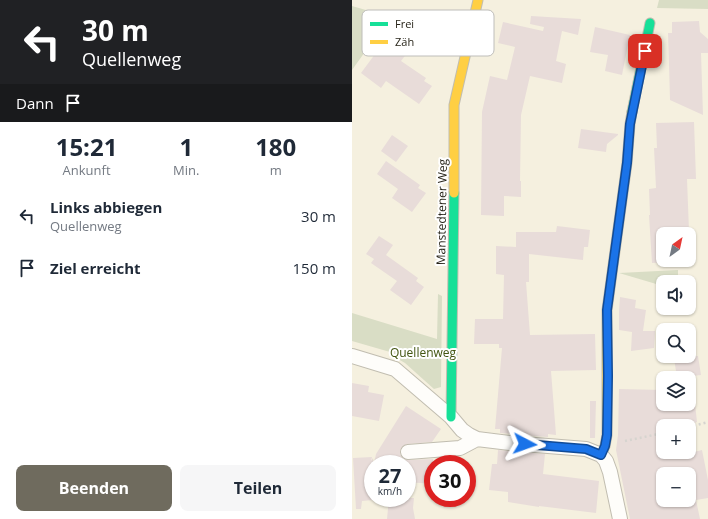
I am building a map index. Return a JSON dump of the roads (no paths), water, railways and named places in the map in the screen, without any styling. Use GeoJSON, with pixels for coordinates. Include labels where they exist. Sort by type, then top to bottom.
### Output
{"type":"FeatureCollection","features":[{"type":"Feature","properties":{"kind":"street","name":"Manstedtener Weg"},"geometry":{"type":"LineString","coordinates":[[475,10],[478,0]]}},
{"type":"Feature","properties":{"kind":"street"},"geometry":{"type":"LineString","coordinates":[[601,455],[605,446],[607,435],[607,310],[627,163],[630,124],[650,22]]}},
{"type":"Feature","properties":{"kind":"street","name":"Manstedtener Weg"},"geometry":{"type":"LineString","coordinates":[[450,417],[455,142],[454,105],[465,56]]}},
{"type":"Feature","properties":{"kind":"street"},"geometry":{"type":"LineString","coordinates":[[352,356],[395,369],[450,417],[469,436],[477,439],[505,443],[586,449],[601,455],[606,461],[610,472],[620,519]]}},
{"type":"Feature","properties":{"kind":"street"},"geometry":{"type":"LineString","coordinates":[[408,452],[460,448],[477,439]]}},
{"type":"Feature","properties":{"kind":"park label","name":"Quellenweg"},"geometry":{"type":"Point","coordinates":[423,353]}}]}
